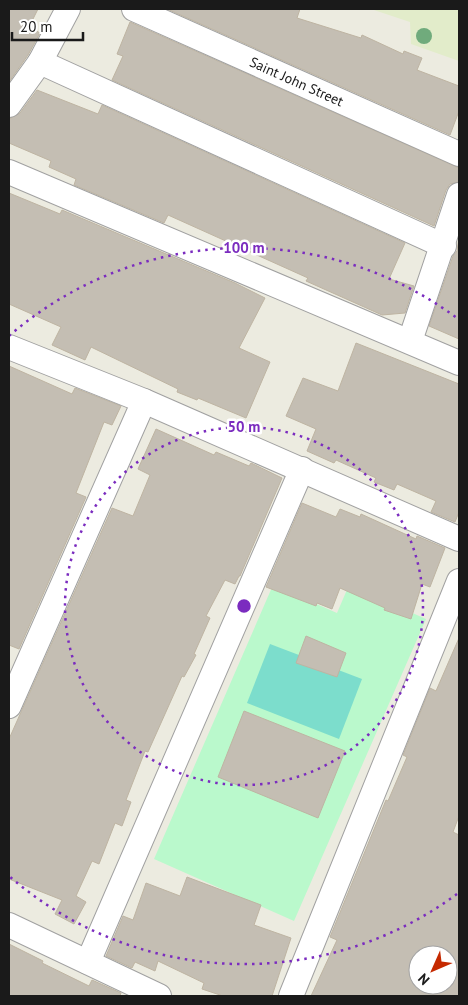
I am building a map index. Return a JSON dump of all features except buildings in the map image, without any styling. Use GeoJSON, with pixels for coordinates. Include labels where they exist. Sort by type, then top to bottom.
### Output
{"type":"FeatureCollection","features":[{"type":"Feature","properties":{"kind":"street"},"geometry":{"type":"LineString","coordinates":[[9,105],[40,62],[68,9]]}},
{"type":"Feature","properties":{"kind":"street","name":"Saint John Street"},"geometry":{"type":"LineString","coordinates":[[134,9],[459,154]]}},
{"type":"Feature","properties":{"kind":"street"},"geometry":{"type":"LineString","coordinates":[[40,62],[444,246]]}},
{"type":"Feature","properties":{"kind":"street"},"geometry":{"type":"LineString","coordinates":[[9,172],[459,362]]}},
{"type":"Feature","properties":{"kind":"street"},"geometry":{"type":"LineString","coordinates":[[410,341],[444,246],[459,195]]}},
{"type":"Feature","properties":{"kind":"street"},"geometry":{"type":"LineString","coordinates":[[9,347],[144,401],[459,539]]}},
{"type":"Feature","properties":{"kind":"street"},"geometry":{"type":"LineString","coordinates":[[9,706],[144,401]]}},
{"type":"Feature","properties":{"kind":"street"},"geometry":{"type":"LineString","coordinates":[[88,962],[302,469]]}},
{"type":"Feature","properties":{"kind":"street"},"geometry":{"type":"LineString","coordinates":[[291,996],[459,581]]}},
{"type":"Feature","properties":{"kind":"street"},"geometry":{"type":"LineString","coordinates":[[9,925],[159,996]]}},
{"type":"Feature","properties":{"kind":"green space"},"geometry":{"type":"Polygon","coordinates":[[[371,9],[459,9],[459,61],[411,44],[410,22],[371,9]]]}},
{"type":"Feature","properties":{"kind":"green space"},"geometry":{"type":"Polygon","coordinates":[[[273,585],[337,613],[349,585],[426,619],[294,921],[154,859],[273,585]]]}},
{"type":"Feature","properties":{"kind":"shaded area"},"geometry":{"type":"Polygon","coordinates":[[[270,644],[362,679],[339,739],[247,703],[270,644]]]}}]}
